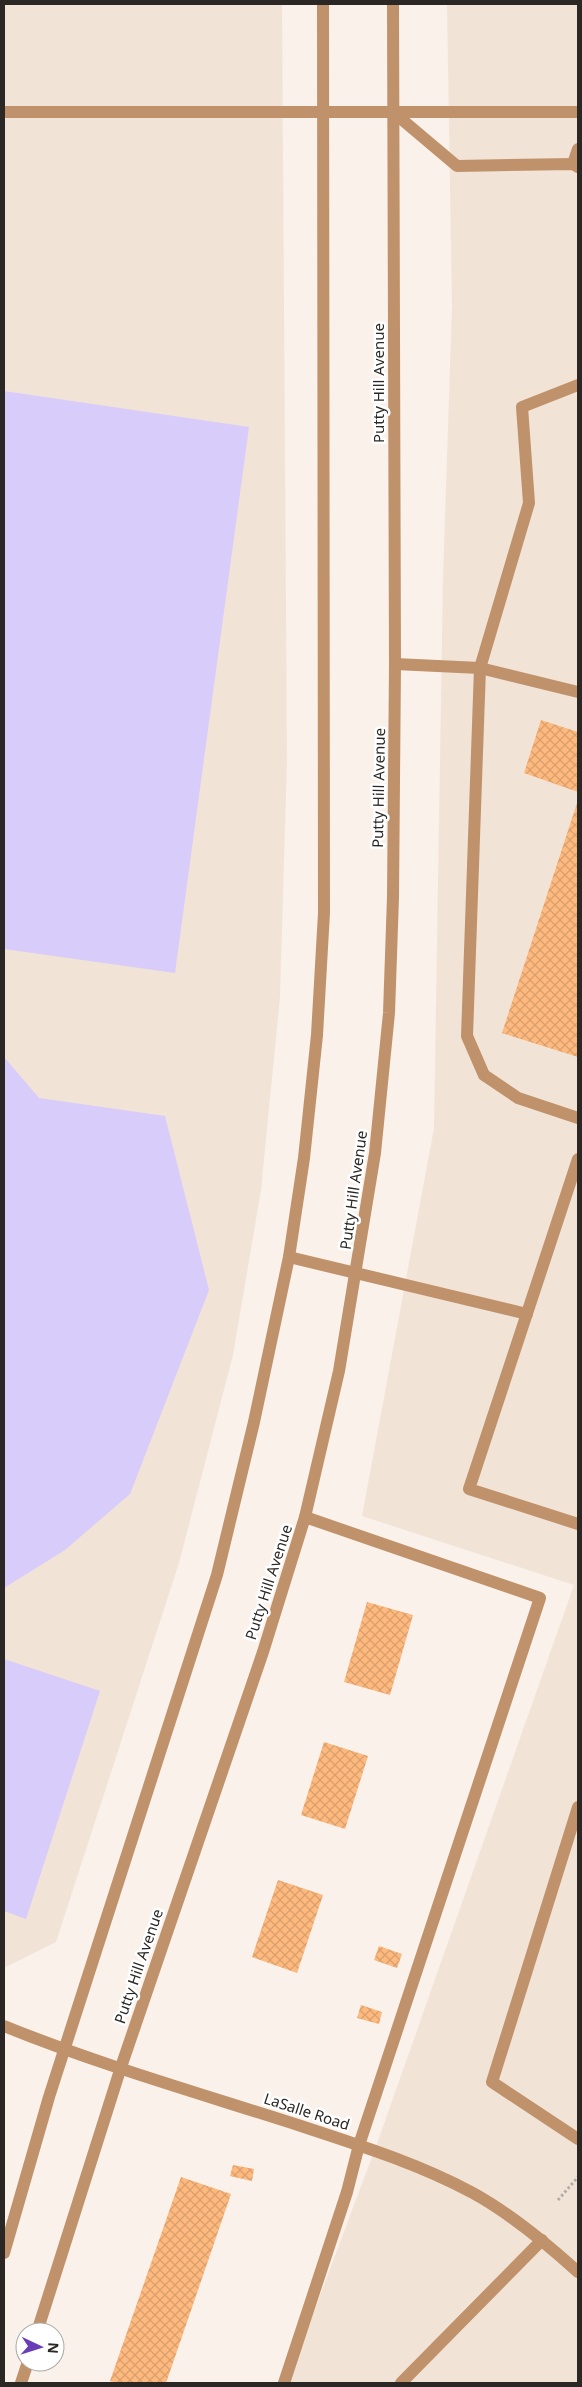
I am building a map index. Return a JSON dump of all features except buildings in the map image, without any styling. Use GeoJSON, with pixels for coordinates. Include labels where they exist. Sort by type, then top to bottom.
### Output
{"type":"FeatureCollection","features":[{"type":"Feature","properties":{"kind":"street"},"geometry":{"type":"LineString","coordinates":[[4,2253],[65,2051],[217,1575],[254,1422],[289,1257],[305,1149],[316,1036],[324,913],[323,4]]}},
{"type":"Feature","properties":{"kind":"street","name":"Putty Hill Avenue"},"geometry":{"type":"LineString","coordinates":[[40,2322],[121,2067],[263,1652],[305,1517],[339,1371],[357,1273],[375,1153],[389,1012],[395,664],[393,4]]}},
{"type":"Feature","properties":{"kind":"street"},"geometry":{"type":"LineString","coordinates":[[4,112],[578,112]]}},
{"type":"Feature","properties":{"kind":"street"},"geometry":{"type":"LineString","coordinates":[[393,112],[457,166],[576,166],[578,149]]}},
{"type":"Feature","properties":{"kind":"street"},"geometry":{"type":"LineString","coordinates":[[578,385],[522,407],[529,503],[480,668],[467,1036],[484,1075],[518,1098],[578,1118]]}},
{"type":"Feature","properties":{"kind":"street"},"geometry":{"type":"LineString","coordinates":[[395,664],[480,668],[578,692]]}},
{"type":"Feature","properties":{"kind":"street"},"geometry":{"type":"LineString","coordinates":[[578,1159],[469,1489],[578,1524]]}},
{"type":"Feature","properties":{"kind":"street"},"geometry":{"type":"LineString","coordinates":[[289,1257],[527,1314]]}},
{"type":"Feature","properties":{"kind":"street"},"geometry":{"type":"LineString","coordinates":[[284,2383],[347,2192],[359,2145],[540,1598],[305,1517]]}},
{"type":"Feature","properties":{"kind":"street"},"geometry":{"type":"LineString","coordinates":[[578,1807],[492,2082],[578,2139]]}},
{"type":"Feature","properties":{"kind":"street","name":"LaSalle Road"},"geometry":{"type":"LineString","coordinates":[[4,2026],[65,2051],[121,2067],[359,2145],[437,2176],[474,2194],[542,2240],[578,2272]]}},
{"type":"Feature","properties":{"kind":"street"},"geometry":{"type":"LineString","coordinates":[[401,2383],[542,2240]]}},
{"type":"Feature","properties":{"kind":"path"},"geometry":{"type":"LineString","coordinates":[[558,2200],[578,2177]]}},
{"type":"Feature","properties":{"kind":"shaded area"},"geometry":{"type":"Polygon","coordinates":[[[4,4],[282,4],[287,759],[280,997],[261,1190],[233,1355],[179,1563],[56,1942],[4,1968],[4,4]]]}},
{"type":"Feature","properties":{"kind":"shaded area"},"geometry":{"type":"Polygon","coordinates":[[[447,4],[578,4],[578,2383],[289,2383],[378,2141],[574,1585],[362,1516],[434,1128],[443,578],[452,307],[447,4]]]}},
{"type":"Feature","properties":{"kind":"shaded area"},"geometry":{"type":"Polygon","coordinates":[[[4,391],[249,427],[175,973],[4,949],[4,391]]]}},
{"type":"Feature","properties":{"kind":"shaded area"},"geometry":{"type":"Polygon","coordinates":[[[4,1057],[39,1098],[165,1116],[209,1290],[130,1494],[65,1550],[4,1588],[4,1057]]]}},
{"type":"Feature","properties":{"kind":"shaded area"},"geometry":{"type":"Polygon","coordinates":[[[4,1659],[100,1691],[26,1919],[4,1911],[4,1659]]]}}]}
